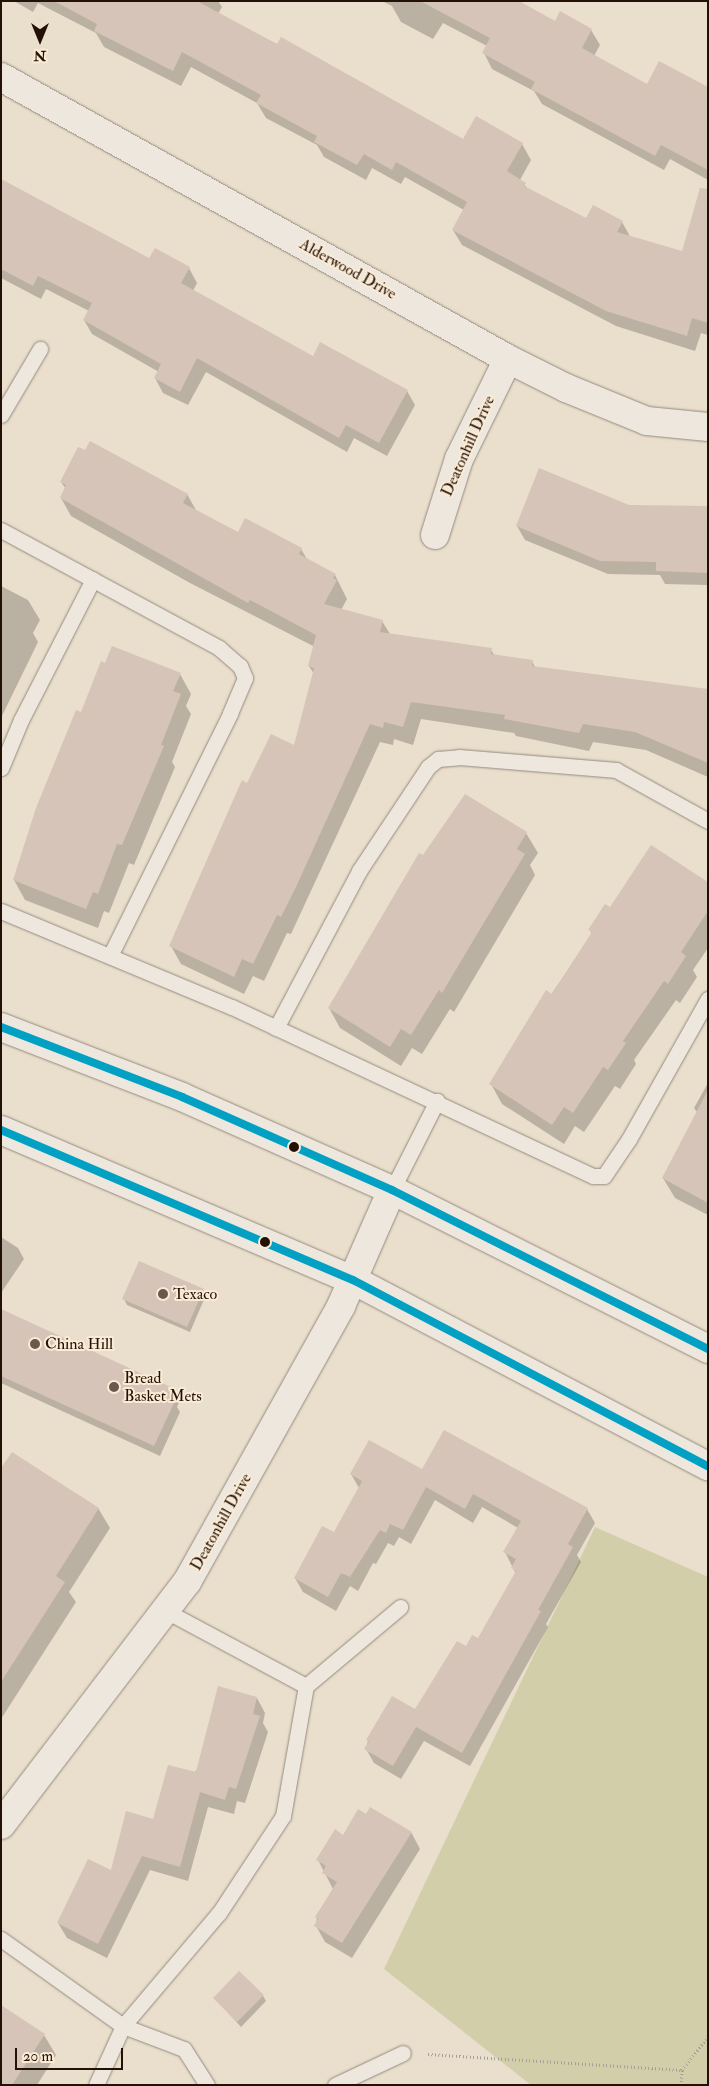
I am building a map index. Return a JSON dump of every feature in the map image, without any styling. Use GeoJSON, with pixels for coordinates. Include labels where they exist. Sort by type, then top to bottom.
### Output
{"type":"FeatureCollection","features":[{"type":"Feature","properties":{"kind":"street","name":"Alderwood Drive"},"geometry":{"type":"LineString","coordinates":[[1,78],[508,359],[608,408],[647,421],[708,427]]}},
{"type":"Feature","properties":{"kind":"street","name":"Deatonhill Drive"},"geometry":{"type":"LineString","coordinates":[[435,535],[459,459],[508,359]]}},
{"type":"Feature","properties":{"kind":"street"},"geometry":{"type":"LineString","coordinates":[[1,1026],[182,1097],[392,1190],[708,1349]]}},
{"type":"Feature","properties":{"kind":"street"},"geometry":{"type":"LineString","coordinates":[[1,1130],[353,1280],[708,1466]]}},
{"type":"Feature","properties":{"kind":"street","name":"Deatonhill Drive"},"geometry":{"type":"LineString","coordinates":[[1,1825],[166,1612],[192,1574],[353,1280],[392,1190]]}},
{"type":"Feature","properties":{"kind":"lane"},"geometry":{"type":"LineString","coordinates":[[1,415],[40,349]]}},
{"type":"Feature","properties":{"kind":"lane"},"geometry":{"type":"LineString","coordinates":[[1,530],[219,648],[240,666],[244,678],[234,706],[110,956]]}},
{"type":"Feature","properties":{"kind":"lane"},"geometry":{"type":"LineString","coordinates":[[1,768],[21,720],[93,579]]}},
{"type":"Feature","properties":{"kind":"lane"},"geometry":{"type":"LineString","coordinates":[[276,1028],[359,871],[428,767],[438,759],[460,757],[616,770],[708,821]]}},
{"type":"Feature","properties":{"kind":"lane"},"geometry":{"type":"LineString","coordinates":[[1,910],[276,1028],[437,1100],[593,1176],[604,1176],[629,1139],[708,999]]}},
{"type":"Feature","properties":{"kind":"lane"},"geometry":{"type":"LineString","coordinates":[[392,1190],[437,1100]]}},
{"type":"Feature","properties":{"kind":"lane"},"geometry":{"type":"LineString","coordinates":[[96,2085],[124,2026],[219,1913],[283,1816],[306,1686],[400,1607]]}},
{"type":"Feature","properties":{"kind":"lane"},"geometry":{"type":"LineString","coordinates":[[166,1612],[306,1686]]}},
{"type":"Feature","properties":{"kind":"lane"},"geometry":{"type":"LineString","coordinates":[[1,1939],[124,2026],[184,2049],[207,2085]]}},
{"type":"Feature","properties":{"kind":"lane"},"geometry":{"type":"LineString","coordinates":[[335,2085],[403,2053]]}},
{"type":"Feature","properties":{"kind":"path"},"geometry":{"type":"LineString","coordinates":[[681,2085],[682,2070],[708,2037]]}},
{"type":"Feature","properties":{"kind":"path"},"geometry":{"type":"LineString","coordinates":[[403,2053],[682,2070]]}},
{"type":"Feature","properties":{"kind":"shaded area"},"geometry":{"type":"Polygon","coordinates":[[[595,1527],[708,1577],[708,2085],[531,2085],[384,1969],[595,1527]]]}},
{"type":"Feature","properties":{"kind":"building"},"geometry":{"type":"Polygon","coordinates":[[[54,1],[197,1],[277,44],[281,37],[463,139],[476,116],[523,143],[507,171],[526,183],[524,186],[586,218],[593,205],[623,221],[617,232],[682,251],[700,188],[708,189],[708,323],[692,318],[687,336],[606,311],[452,230],[467,202],[396,162],[392,170],[364,154],[357,165],[314,142],[317,136],[256,103],[261,95],[182,52],[173,71],[94,31],[97,24],[54,1]]]}},
{"type":"Feature","properties":{"kind":"building"},"geometry":{"type":"Polygon","coordinates":[[[420,1],[519,1],[555,21],[560,11],[592,29],[582,48],[647,84],[659,61],[708,87],[708,170],[661,145],[655,156],[531,89],[535,82],[482,53],[490,38],[420,1]]]}},
{"type":"Feature","properties":{"kind":"building"},"geometry":{"type":"Polygon","coordinates":[[[1,179],[149,258],[155,248],[190,267],[181,283],[313,356],[320,342],[408,390],[379,443],[346,425],[339,438],[197,358],[180,392],[154,378],[161,364],[83,320],[92,303],[38,276],[33,286],[1,269],[1,179]]]}},
{"type":"Feature","properties":{"kind":"building"},"geometry":{"type":"Polygon","coordinates":[[[90,441],[188,494],[183,503],[238,532],[245,518],[302,548],[299,554],[336,574],[333,578],[337,580],[324,604],[383,620],[380,632],[492,648],[491,654],[533,660],[532,666],[708,689],[708,763],[635,732],[583,724],[579,733],[504,719],[505,715],[411,702],[403,727],[384,722],[383,728],[370,724],[296,887],[281,917],[277,915],[253,964],[242,959],[234,977],[169,946],[242,780],[247,783],[271,734],[294,745],[314,668],[308,666],[316,635],[250,600],[248,603],[60,498],[66,485],[60,482],[78,447],[85,450],[90,441]]]}},
{"type":"Feature","properties":{"kind":"building"},"geometry":{"type":"Polygon","coordinates":[[[539,468],[629,505],[708,506],[708,573],[656,571],[656,562],[600,561],[516,526],[539,468]]]}},
{"type":"Feature","properties":{"kind":"building"},"geometry":{"type":"Polygon","coordinates":[[[112,646],[181,673],[173,691],[181,694],[161,745],[164,746],[122,845],[117,844],[98,894],[93,892],[86,909],[13,880],[36,808],[76,710],[81,712],[101,661],[105,663],[112,646]]]}},
{"type":"Feature","properties":{"kind":"building"},"geometry":{"type":"Polygon","coordinates":[[[465,794],[527,832],[517,849],[525,854],[442,993],[439,990],[411,1035],[401,1029],[390,1047],[328,1008],[419,853],[423,855],[465,794]]]}},
{"type":"Feature","properties":{"kind":"building"},"geometry":{"type":"Polygon","coordinates":[[[651,845],[708,882],[708,911],[681,952],[686,956],[668,984],[664,981],[623,1041],[626,1043],[608,1070],[603,1067],[573,1113],[564,1107],[552,1125],[489,1084],[546,990],[552,994],[592,932],[588,930],[605,904],[610,907],[651,845]]]}},
{"type":"Feature","properties":{"kind":"building"},"geometry":{"type":"Polygon","coordinates":[[[708,1090],[708,1203],[662,1178],[708,1090]]]}},
{"type":"Feature","properties":{"kind":"building","name":"Texaco"},"geometry":{"type":"Polygon","coordinates":[[[139,1261],[204,1289],[187,1327],[122,1299],[139,1261]]]}},
{"type":"Feature","properties":{"kind":"building"},"geometry":{"type":"Polygon","coordinates":[[[1,1309],[175,1389],[170,1398],[175,1401],[154,1446],[1,1376],[1,1309]]]}},
{"type":"Feature","properties":{"kind":"building"},"geometry":{"type":"Polygon","coordinates":[[[444,1430],[588,1508],[568,1544],[573,1547],[538,1610],[541,1611],[462,1753],[416,1727],[393,1766],[364,1749],[369,1741],[366,1740],[392,1696],[415,1709],[457,1641],[466,1646],[472,1635],[478,1638],[516,1571],[511,1568],[516,1559],[503,1552],[521,1521],[473,1494],[465,1509],[426,1487],[403,1530],[390,1524],[386,1533],[380,1530],[350,1577],[341,1573],[328,1597],[294,1578],[322,1526],[334,1532],[362,1481],[350,1474],[369,1440],[422,1469],[444,1430]]]}},
{"type":"Feature","properties":{"kind":"building"},"geometry":{"type":"Polygon","coordinates":[[[12,1452],[99,1508],[56,1576],[65,1582],[1,1682],[1,1468],[12,1452]]]}},
{"type":"Feature","properties":{"kind":"building"},"geometry":{"type":"Polygon","coordinates":[[[218,1686],[257,1697],[253,1714],[260,1716],[236,1789],[229,1787],[225,1800],[200,1792],[180,1867],[142,1856],[98,1944],[57,1923],[88,1859],[111,1870],[126,1811],[153,1819],[168,1765],[196,1772],[218,1686]]]}},
{"type":"Feature","properties":{"kind":"building"},"geometry":{"type":"Polygon","coordinates":[[[370,1807],[412,1832],[342,1943],[314,1926],[318,1919],[315,1917],[337,1882],[322,1873],[326,1866],[316,1860],[335,1829],[343,1835],[358,1809],[366,1814],[370,1807]]]}},
{"type":"Feature","properties":{"kind":"building"},"geometry":{"type":"Polygon","coordinates":[[[239,1971],[264,1995],[237,2022],[213,1998],[239,1971]]]}},
{"type":"Feature","properties":{"kind":"building"},"geometry":{"type":"Polygon","coordinates":[[[1,2005],[45,2034],[12,2085],[1,2085],[1,2005]]]}},
{"type":"Feature","properties":{"kind":"transit line"},"geometry":{"type":"LineString","coordinates":[[1,1027],[182,1097],[392,1190],[708,1349]]}},
{"type":"Feature","properties":{"kind":"transit line"},"geometry":{"type":"LineString","coordinates":[[1,1130],[353,1280],[708,1466]]}},
{"type":"Feature","properties":{"kind":"place","name":"Texaco"},"geometry":{"type":"Point","coordinates":[163,1294]}},
{"type":"Feature","properties":{"kind":"place","name":"China Hill"},"geometry":{"type":"Point","coordinates":[35,1344]}},
{"type":"Feature","properties":{"kind":"place","name":"Bread Basket Mets"},"geometry":{"type":"Point","coordinates":[114,1387]}}]}
